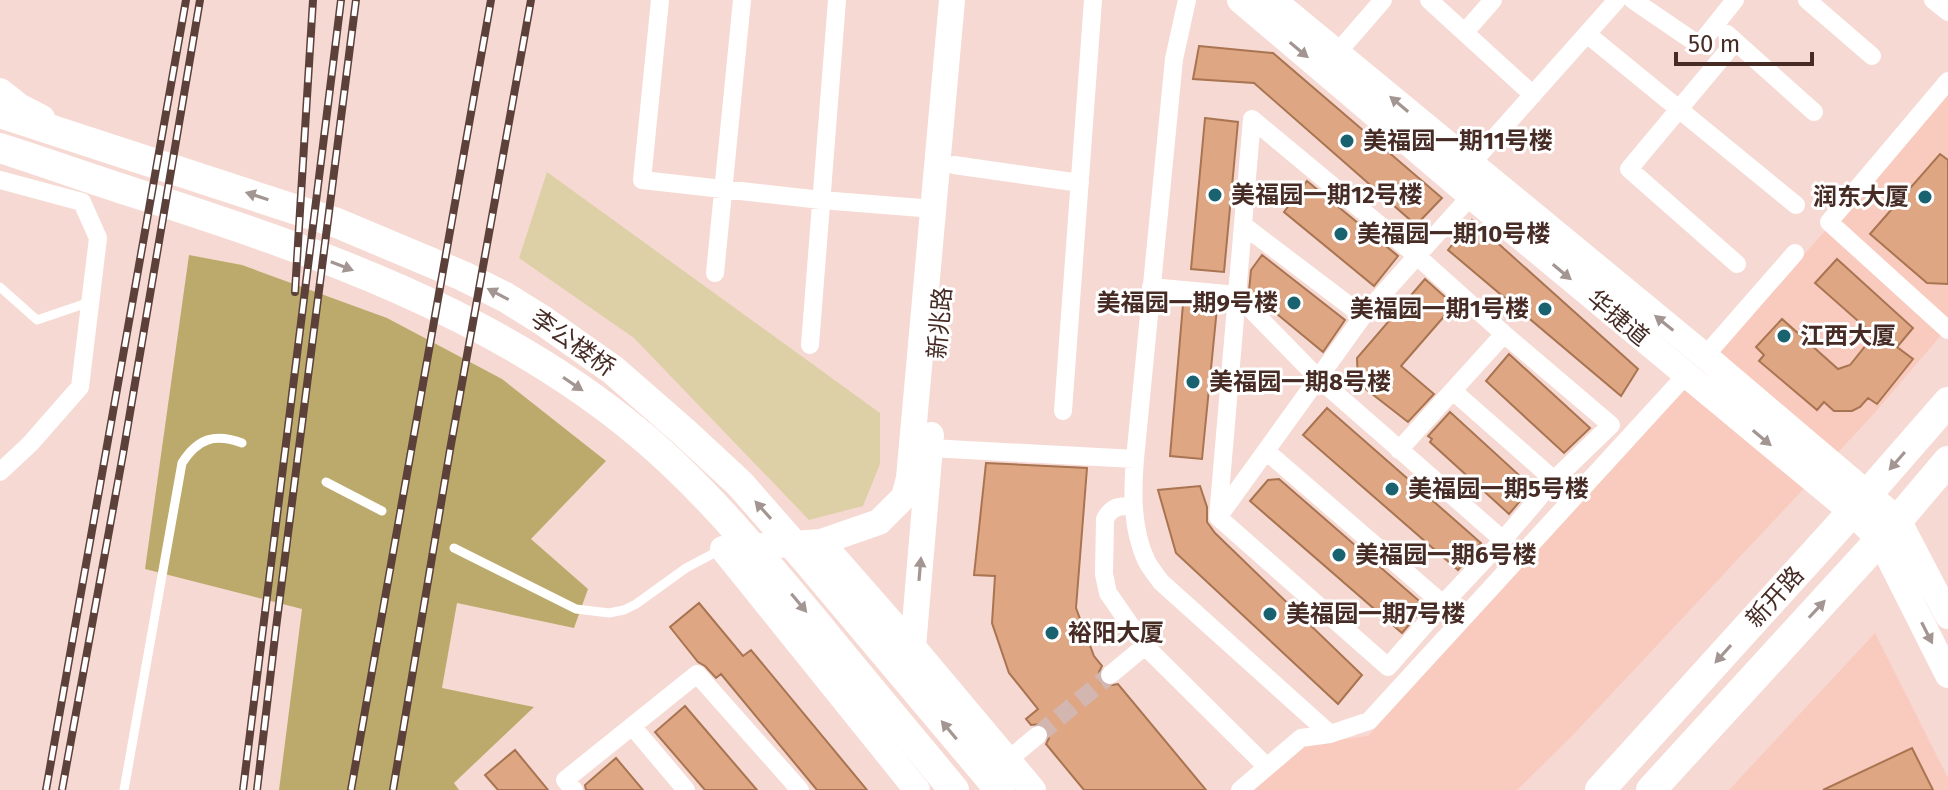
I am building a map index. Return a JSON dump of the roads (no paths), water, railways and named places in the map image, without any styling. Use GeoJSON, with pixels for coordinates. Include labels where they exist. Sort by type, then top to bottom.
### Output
{"type":"FeatureCollection","features":[{"type":"Feature","properties":{"kind":"main road","name":"李公楼桥"},"geometry":{"type":"LineString","coordinates":[[0,113],[337,223],[505,297],[580,346],[613,370],[740,484],[1000,790]]}},
{"type":"Feature","properties":{"kind":"main road","name":"李公楼桥"},"geometry":{"type":"LineString","coordinates":[[0,148],[250,230],[356,271],[443,308],[503,339],[572,382],[677,467],[732,524],[954,790]]}},
{"type":"Feature","properties":{"kind":"main road","name":"新开路"},"geometry":{"type":"LineString","coordinates":[[1600,790],[1948,402]]}},
{"type":"Feature","properties":{"kind":"main road","name":"新开路"},"geometry":{"type":"LineString","coordinates":[[1651,790],[1889,530],[1948,461]]}},
{"type":"Feature","properties":{"kind":"street"},"geometry":{"type":"LineString","coordinates":[[660,0],[642,180],[934,209]]}},
{"type":"Feature","properties":{"kind":"street"},"geometry":{"type":"LineString","coordinates":[[715,273],[742,0]]}},
{"type":"Feature","properties":{"kind":"street"},"geometry":{"type":"LineString","coordinates":[[810,345],[837,0]]}},
{"type":"Feature","properties":{"kind":"street","name":"新兆路"},"geometry":{"type":"LineString","coordinates":[[723,549],[821,542],[879,522],[904,497],[909,478],[952,0]]}},
{"type":"Feature","properties":{"kind":"street","name":"新兆路"},"geometry":{"type":"LineString","coordinates":[[913,647],[968,0]]}},
{"type":"Feature","properties":{"kind":"street"},"geometry":{"type":"LineString","coordinates":[[1063,411],[1093,0]]}},
{"type":"Feature","properties":{"kind":"street"},"geometry":{"type":"LineString","coordinates":[[1187,0],[1174,59],[1135,459],[1133,506],[1138,534],[1147,561],[1161,582],[1330,734]]}},
{"type":"Feature","properties":{"kind":"street","name":"华捷道"},"geometry":{"type":"LineString","coordinates":[[1240,0],[1705,356],[1889,530],[1948,616]]}},
{"type":"Feature","properties":{"kind":"street","name":"华捷道"},"geometry":{"type":"LineString","coordinates":[[1273,0],[1337,53],[1476,179],[1686,375],[1860,503]]}},
{"type":"Feature","properties":{"kind":"street"},"geometry":{"type":"LineString","coordinates":[[1337,53],[1383,0]]}},
{"type":"Feature","properties":{"kind":"street"},"geometry":{"type":"LineString","coordinates":[[1429,0],[1533,95]]}},
{"type":"Feature","properties":{"kind":"street"},"geometry":{"type":"LineString","coordinates":[[1465,32],[1493,0]]}},
{"type":"Feature","properties":{"kind":"street"},"geometry":{"type":"LineString","coordinates":[[1218,517],[1363,316],[1417,256],[1476,179],[1533,95],[1617,0]]}},
{"type":"Feature","properties":{"kind":"street"},"geometry":{"type":"LineString","coordinates":[[1633,0],[1699,45],[1735,0]]}},
{"type":"Feature","properties":{"kind":"street"},"geometry":{"type":"LineString","coordinates":[[1807,0],[1872,56]]}},
{"type":"Feature","properties":{"kind":"street"},"geometry":{"type":"LineString","coordinates":[[1933,0],[1948,12]]}},
{"type":"Feature","properties":{"kind":"street"},"geometry":{"type":"LineString","coordinates":[[1716,24],[1814,112]]}},
{"type":"Feature","properties":{"kind":"street"},"geometry":{"type":"LineString","coordinates":[[1587,34],[1796,205]]}},
{"type":"Feature","properties":{"kind":"street"},"geometry":{"type":"LineString","coordinates":[[1735,42],[1629,169],[1737,264]]}},
{"type":"Feature","properties":{"kind":"street"},"geometry":{"type":"LineString","coordinates":[[1948,81],[1829,222],[1948,330]]}},
{"type":"Feature","properties":{"kind":"street"},"geometry":{"type":"LineString","coordinates":[[0,91],[19,106],[95,145]]}},
{"type":"Feature","properties":{"kind":"street"},"geometry":{"type":"LineString","coordinates":[[1252,119],[1417,256],[1611,425],[1554,480],[1388,667],[1218,517],[1252,119]]}},
{"type":"Feature","properties":{"kind":"street"},"geometry":{"type":"LineString","coordinates":[[0,162],[110,185]]}},
{"type":"Feature","properties":{"kind":"street"},"geometry":{"type":"LineString","coordinates":[[954,165],[1080,183]]}},
{"type":"Feature","properties":{"kind":"street"},"geometry":{"type":"LineString","coordinates":[[0,180],[82,202],[98,238],[80,387],[30,444],[0,472]]}},
{"type":"Feature","properties":{"kind":"street"},"geometry":{"type":"LineString","coordinates":[[1243,225],[1363,316]]}},
{"type":"Feature","properties":{"kind":"street"},"geometry":{"type":"LineString","coordinates":[[1705,356],[1795,253]]}},
{"type":"Feature","properties":{"kind":"street"},"geometry":{"type":"LineString","coordinates":[[1151,287],[1237,295],[1318,378],[1503,540]]}},
{"type":"Feature","properties":{"kind":"street"},"geometry":{"type":"LineString","coordinates":[[1399,450],[1504,334]]}},
{"type":"Feature","properties":{"kind":"street"},"geometry":{"type":"LineString","coordinates":[[1240,790],[1301,738],[1330,734],[1369,721],[1686,375]]}},
{"type":"Feature","properties":{"kind":"street"},"geometry":{"type":"LineString","coordinates":[[1453,391],[1554,480]]}},
{"type":"Feature","properties":{"kind":"street"},"geometry":{"type":"LineString","coordinates":[[930,448],[1135,459]]}},
{"type":"Feature","properties":{"kind":"street"},"geometry":{"type":"LineString","coordinates":[[1266,451],[1443,604]]}},
{"type":"Feature","properties":{"kind":"street"},"geometry":{"type":"LineString","coordinates":[[1133,506],[1115,507],[1105,519],[1104,574],[1108,593],[1145,646],[1267,767]]}},
{"type":"Feature","properties":{"kind":"street","name":"华捷道"},"geometry":{"type":"LineString","coordinates":[[1889,530],[1948,675]]}},
{"type":"Feature","properties":{"kind":"street"},"geometry":{"type":"LineString","coordinates":[[821,542],[1033,790]]}},
{"type":"Feature","properties":{"kind":"street"},"geometry":{"type":"LineString","coordinates":[[723,549],[910,788]]}},
{"type":"Feature","properties":{"kind":"street"},"geometry":{"type":"LineString","coordinates":[[1110,675],[1145,646]]}},
{"type":"Feature","properties":{"kind":"street"},"geometry":{"type":"LineString","coordinates":[[844,700],[913,647]]}},
{"type":"Feature","properties":{"kind":"street"},"geometry":{"type":"LineString","coordinates":[[574,790],[565,780],[697,674],[800,790]]}},
{"type":"Feature","properties":{"kind":"street"},"geometry":{"type":"LineString","coordinates":[[632,726],[686,790]]}},
{"type":"Feature","properties":{"kind":"street"},"geometry":{"type":"LineString","coordinates":[[1008,760],[1038,735]]}},
{"type":"Feature","properties":{"kind":"lane"},"geometry":{"type":"LineString","coordinates":[[0,287],[37,320],[90,302]]}},
{"type":"Feature","properties":{"kind":"lane"},"geometry":{"type":"LineString","coordinates":[[124,790],[182,463],[200,442],[229,438],[242,443]]}},
{"type":"Feature","properties":{"kind":"lane"},"geometry":{"type":"LineString","coordinates":[[326,482],[382,511]]}},
{"type":"Feature","properties":{"kind":"lane"},"geometry":{"type":"LineString","coordinates":[[454,548],[576,609],[592,613],[624,610],[686,568],[723,549]]}},
{"type":"Feature","properties":{"kind":"tunnel"},"geometry":{"type":"LineString","coordinates":[[1038,735],[1110,675]]}},
{"type":"Feature","properties":{"kind":"railway"},"geometry":{"type":"LineString","coordinates":[[46,790],[186,0]]}},
{"type":"Feature","properties":{"kind":"railway"},"geometry":{"type":"LineString","coordinates":[[62,790],[200,0]]}},
{"type":"Feature","properties":{"kind":"railway"},"geometry":{"type":"LineString","coordinates":[[295,292],[313,0]]}},
{"type":"Feature","properties":{"kind":"railway"},"geometry":{"type":"LineString","coordinates":[[243,790],[341,0]]}},
{"type":"Feature","properties":{"kind":"railway"},"geometry":{"type":"LineString","coordinates":[[257,790],[356,0]]}},
{"type":"Feature","properties":{"kind":"railway"},"geometry":{"type":"LineString","coordinates":[[351,790],[491,0]]}},
{"type":"Feature","properties":{"kind":"railway"},"geometry":{"type":"LineString","coordinates":[[393,790],[531,0]]}},
{"type":"Feature","properties":{"kind":"place","name":"美福园一期11号楼"},"geometry":{"type":"Point","coordinates":[1347,141]}},
{"type":"Feature","properties":{"kind":"place","name":"美福园一期12号楼"},"geometry":{"type":"Point","coordinates":[1215,195]}},
{"type":"Feature","properties":{"kind":"place","name":"润东大厦"},"geometry":{"type":"Point","coordinates":[1925,197]}},
{"type":"Feature","properties":{"kind":"place","name":"美福园一期10号楼"},"geometry":{"type":"Point","coordinates":[1341,234]}},
{"type":"Feature","properties":{"kind":"place","name":"美福园一期9号楼"},"geometry":{"type":"Point","coordinates":[1294,303]}},
{"type":"Feature","properties":{"kind":"place","name":"美福园一期1号楼"},"geometry":{"type":"Point","coordinates":[1545,309]}},
{"type":"Feature","properties":{"kind":"place","name":"江西大厦"},"geometry":{"type":"Point","coordinates":[1784,336]}},
{"type":"Feature","properties":{"kind":"place","name":"美福园一期8号楼"},"geometry":{"type":"Point","coordinates":[1193,382]}},
{"type":"Feature","properties":{"kind":"place","name":"美福园一期5号楼"},"geometry":{"type":"Point","coordinates":[1392,489]}},
{"type":"Feature","properties":{"kind":"place","name":"美福园一期6号楼"},"geometry":{"type":"Point","coordinates":[1339,555]}},
{"type":"Feature","properties":{"kind":"place","name":"美福园一期7号楼"},"geometry":{"type":"Point","coordinates":[1270,614]}},
{"type":"Feature","properties":{"kind":"place","name":"裕阳大厦"},"geometry":{"type":"Point","coordinates":[1052,633]}}]}
